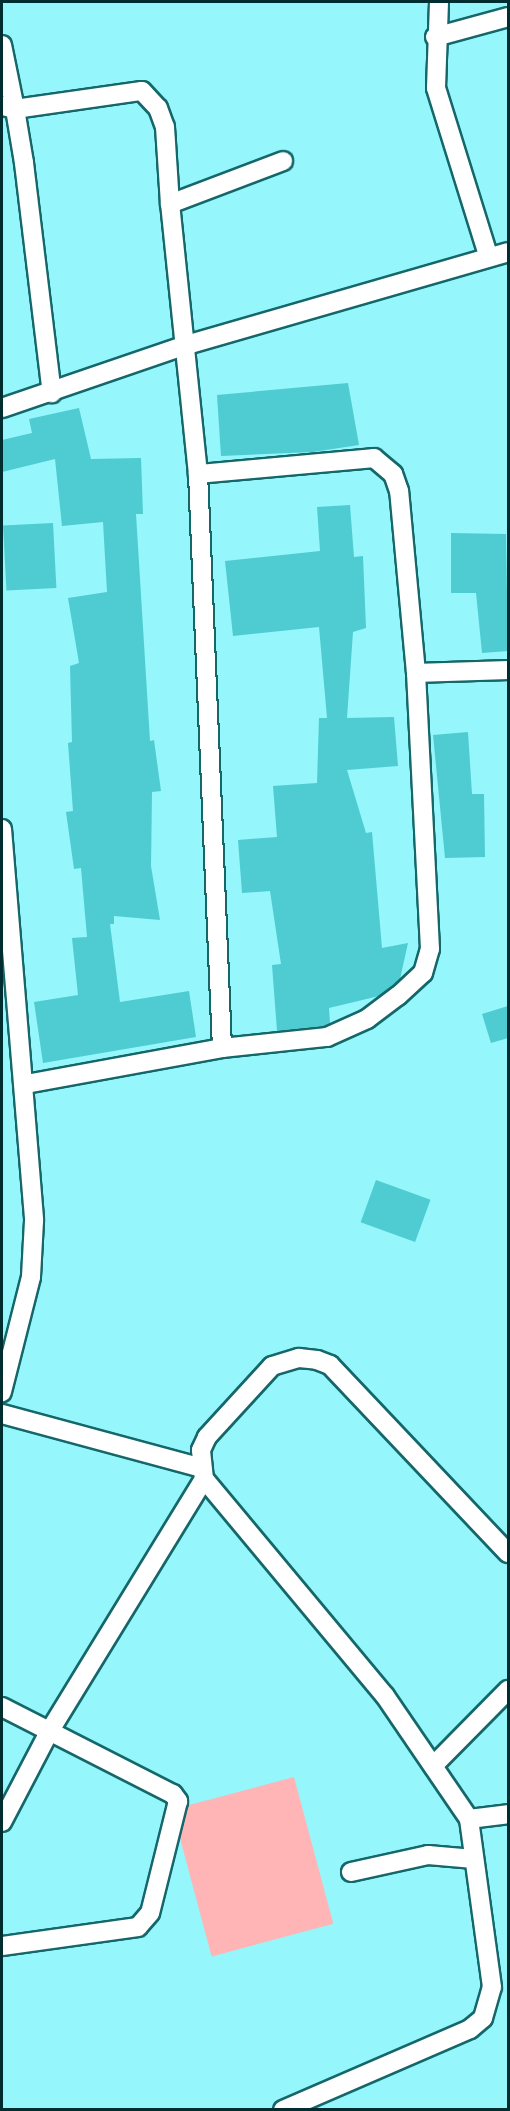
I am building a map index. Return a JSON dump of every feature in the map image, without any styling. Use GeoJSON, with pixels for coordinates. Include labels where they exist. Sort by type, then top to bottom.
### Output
{"type":"FeatureCollection","features":[{"type":"Feature","properties":{"kind":"street"},"geometry":{"type":"LineString","coordinates":[[439,2],[435,37],[436,88],[488,255]]}},
{"type":"Feature","properties":{"kind":"street"},"geometry":{"type":"LineString","coordinates":[[435,37],[508,17]]}},
{"type":"Feature","properties":{"kind":"street"},"geometry":{"type":"LineString","coordinates":[[2,45],[8,107],[52,393]]}},
{"type":"Feature","properties":{"kind":"street"},"geometry":{"type":"LineString","coordinates":[[8,107],[142,91],[158,108],[165,127],[183,346],[198,474],[222,1048]]}},
{"type":"Feature","properties":{"kind":"street"},"geometry":{"type":"LineString","coordinates":[[170,204],[283,161]]}},
{"type":"Feature","properties":{"kind":"street"},"geometry":{"type":"LineString","coordinates":[[2,408],[52,393],[183,346],[488,255],[508,252]]}},
{"type":"Feature","properties":{"kind":"street"},"geometry":{"type":"LineString","coordinates":[[26,1084],[222,1048],[327,1037],[367,1019],[423,973],[430,949],[416,672],[399,491],[386,464],[374,458],[198,474]]}},
{"type":"Feature","properties":{"kind":"street"},"geometry":{"type":"LineString","coordinates":[[416,672],[508,670]]}},
{"type":"Feature","properties":{"kind":"street"},"geometry":{"type":"LineString","coordinates":[[2,828],[26,1084],[34,1221],[31,1278],[2,1392]]}},
{"type":"Feature","properties":{"kind":"street"},"geometry":{"type":"LineString","coordinates":[[2,1822],[49,1732],[201,1473],[207,1437],[272,1366],[299,1358],[317,1360],[330,1365],[508,1553]]}},
{"type":"Feature","properties":{"kind":"street"},"geometry":{"type":"LineString","coordinates":[[2,1414],[201,1473],[385,1696],[469,1819],[492,1987],[483,2018],[470,2029],[283,2109]]}},
{"type":"Feature","properties":{"kind":"street"},"geometry":{"type":"LineString","coordinates":[[433,1767],[508,1690]]}},
{"type":"Feature","properties":{"kind":"street"},"geometry":{"type":"LineString","coordinates":[[2,1707],[173,1794],[178,1801],[167,1858],[150,1913],[138,1927],[2,1946]]}},
{"type":"Feature","properties":{"kind":"street"},"geometry":{"type":"LineString","coordinates":[[469,1819],[508,1814]]}},
{"type":"Feature","properties":{"kind":"street"},"geometry":{"type":"LineString","coordinates":[[351,1872],[428,1856],[474,1859]]}},
{"type":"Feature","properties":{"kind":"shaded area"},"geometry":{"type":"Polygon","coordinates":[[[294,1777],[333,1924],[212,1956],[172,1810],[294,1777]]]}},
{"type":"Feature","properties":{"kind":"building"},"geometry":{"type":"Polygon","coordinates":[[[348,383],[359,445],[313,452],[221,456],[217,395],[348,383]]]}},
{"type":"Feature","properties":{"kind":"building"},"geometry":{"type":"Polygon","coordinates":[[[79,408],[91,459],[141,458],[143,514],[136,514],[150,741],[154,740],[161,791],[152,792],[151,866],[160,920],[114,916],[114,924],[110,924],[120,1002],[189,991],[196,1037],[43,1063],[34,1002],[78,995],[72,938],[87,937],[81,868],[74,869],[66,812],[73,811],[68,743],[72,742],[70,666],[79,663],[68,598],[107,592],[103,522],[62,526],[55,459],[2,472],[2,440],[32,433],[29,419],[79,408]]]}},
{"type":"Feature","properties":{"kind":"building"},"geometry":{"type":"Polygon","coordinates":[[[350,505],[354,557],[363,556],[366,628],[353,632],[347,718],[394,717],[398,766],[347,770],[366,833],[372,832],[382,948],[408,943],[400,979],[379,996],[329,1008],[330,1023],[324,1026],[277,1031],[272,965],[281,964],[270,891],[242,893],[238,840],[277,837],[273,786],[317,783],[319,718],[327,718],[319,627],[233,636],[225,561],[320,551],[317,507],[350,505]]]}},
{"type":"Feature","properties":{"kind":"building"},"geometry":{"type":"Polygon","coordinates":[[[53,523],[56,588],[6,591],[3,526],[53,523]]]}},
{"type":"Feature","properties":{"kind":"building"},"geometry":{"type":"Polygon","coordinates":[[[451,533],[506,534],[508,651],[482,653],[476,593],[451,593],[451,533]]]}},
{"type":"Feature","properties":{"kind":"building"},"geometry":{"type":"Polygon","coordinates":[[[468,732],[472,794],[484,794],[485,857],[445,858],[433,735],[468,732]]]}},
{"type":"Feature","properties":{"kind":"building"},"geometry":{"type":"Polygon","coordinates":[[[508,1006],[508,1038],[491,1043],[482,1014],[508,1006]]]}},
{"type":"Feature","properties":{"kind":"building"},"geometry":{"type":"Polygon","coordinates":[[[376,1180],[431,1200],[415,1242],[361,1222],[376,1180]]]}}]}
